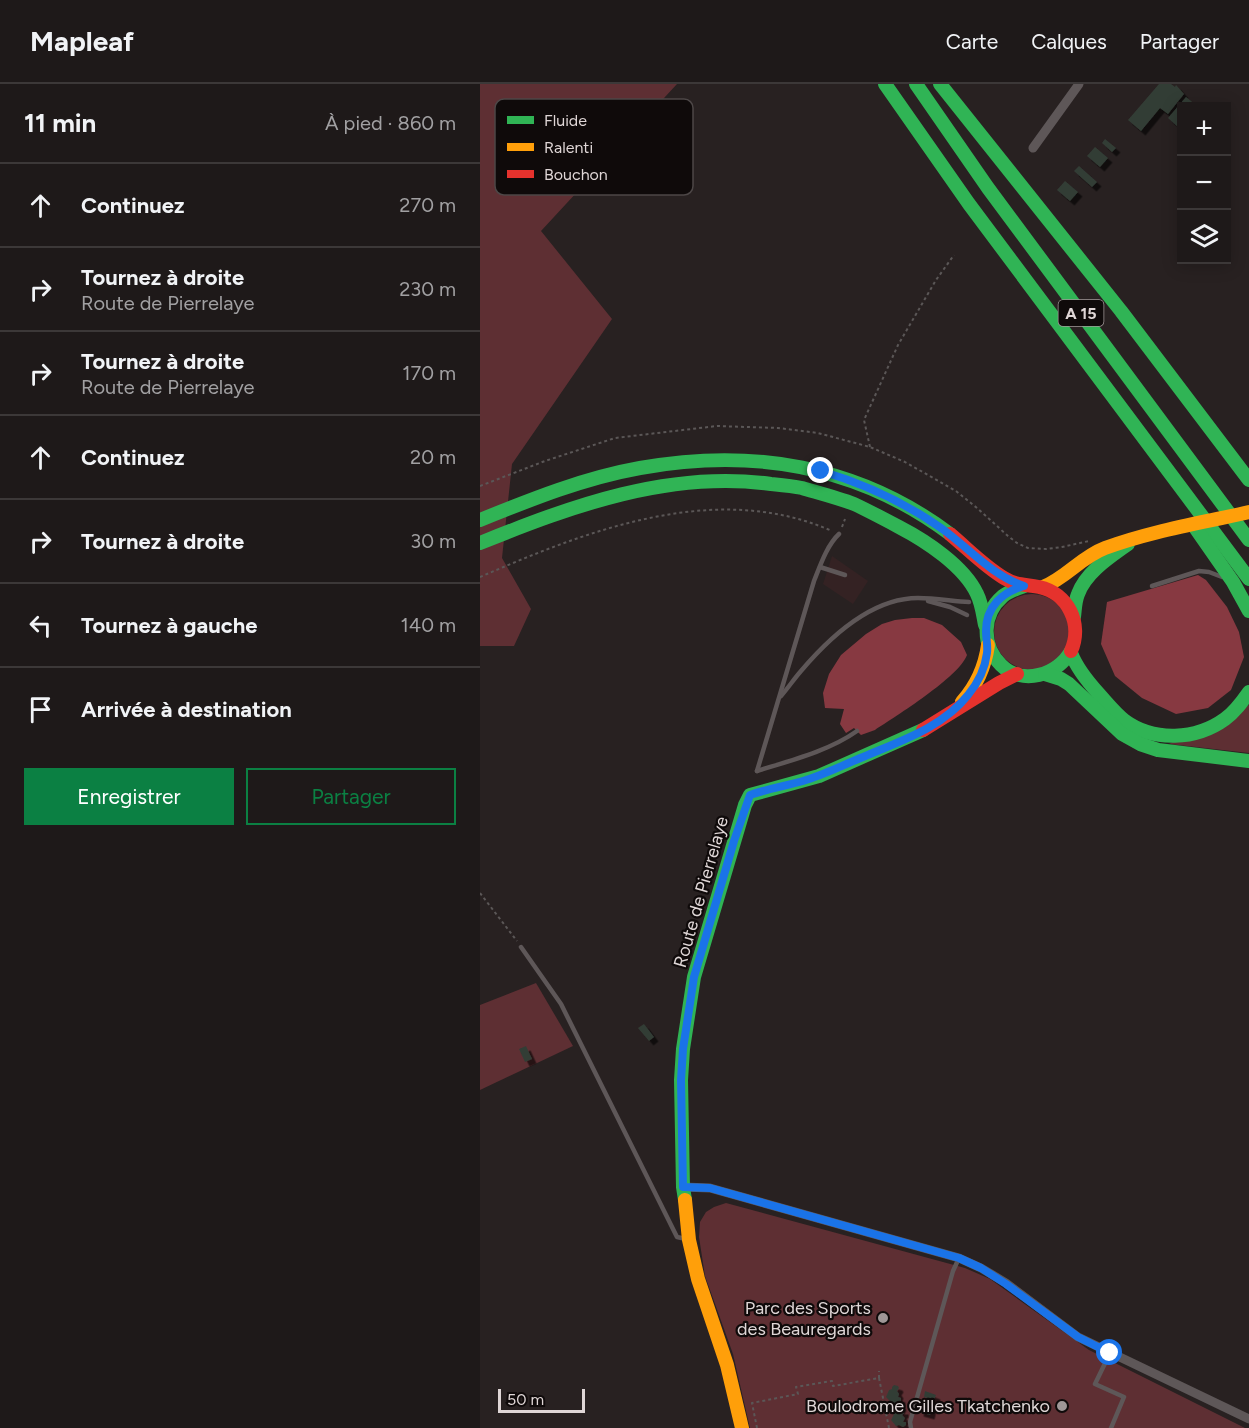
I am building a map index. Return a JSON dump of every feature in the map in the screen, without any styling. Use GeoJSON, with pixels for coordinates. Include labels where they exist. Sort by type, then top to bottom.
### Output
{"type":"FeatureCollection","features":[{"type":"Feature","properties":{"kind":"main road","name":"A 15"},"geometry":{"type":"LineString","coordinates":[[885,84],[969,204],[1249,579]]}},
{"type":"Feature","properties":{"kind":"main road","name":"A 15"},"geometry":{"type":"LineString","coordinates":[[916,84],[988,188],[1249,540]]}},
{"type":"Feature","properties":{"kind":"main road"},"geometry":{"type":"LineString","coordinates":[[940,84],[1121,310],[1249,480]]}},
{"type":"Feature","properties":{"kind":"main road"},"geometry":{"type":"LineString","coordinates":[[1138,431],[1141,455],[1214,553],[1249,611]]}},
{"type":"Feature","properties":{"kind":"main road"},"geometry":{"type":"LineString","coordinates":[[480,520],[572,485],[638,468],[708,459],[776,461],[842,477],[885,494],[944,530],[999,574],[1024,586]]}},
{"type":"Feature","properties":{"kind":"main road"},"geometry":{"type":"LineString","coordinates":[[480,543],[581,504],[646,488],[717,479],[784,484],[828,495],[871,511],[892,522],[947,559],[964,575],[976,592],[982,609],[988,645],[992,655],[1007,670],[1017,674],[1036,676],[1045,674],[1064,662],[1075,643],[1076,633],[1072,612],[1065,601],[1043,587],[1024,586],[1005,594],[990,611],[986,627]]}},
{"type":"Feature","properties":{"kind":"main road"},"geometry":{"type":"LineString","coordinates":[[1043,587],[1053,583],[1088,556],[1106,548],[1150,535],[1249,512]]}},
{"type":"Feature","properties":{"kind":"main road"},"geometry":{"type":"LineString","coordinates":[[1074,617],[1078,595],[1087,579],[1132,541]]}},
{"type":"Feature","properties":{"kind":"main road","name":"Route de Pierrelaye"},"geometry":{"type":"LineString","coordinates":[[952,712],[968,696],[978,681],[987,656],[988,645]]}},
{"type":"Feature","properties":{"kind":"main road"},"geometry":{"type":"LineString","coordinates":[[1071,653],[1081,674],[1128,723],[1168,736],[1189,735],[1208,730],[1223,722],[1249,692]]}},
{"type":"Feature","properties":{"kind":"main road","name":"Route de Pierrelaye"},"geometry":{"type":"LineString","coordinates":[[742,1428],[727,1365],[698,1279],[689,1240],[683,1187],[681,1080],[683,1049],[694,977],[750,795],[819,776],[916,734],[1017,674]]}},
{"type":"Feature","properties":{"kind":"main road"},"geometry":{"type":"LineString","coordinates":[[1045,674],[1069,684],[1122,734],[1140,744],[1158,750],[1249,760]]}},
{"type":"Feature","properties":{"kind":"street"},"geometry":{"type":"LineString","coordinates":[[1033,148],[1078,84]]}},
{"type":"Feature","properties":{"kind":"street"},"geometry":{"type":"LineString","coordinates":[[683,1187],[710,1188],[959,1258],[981,1268],[1006,1284],[1078,1337],[1249,1419]]}},
{"type":"Feature","properties":{"kind":"lane"},"geometry":{"type":"LineString","coordinates":[[839,534],[820,567],[811,590],[757,771],[807,755],[857,731]]}},
{"type":"Feature","properties":{"kind":"lane"},"geometry":{"type":"LineString","coordinates":[[820,567],[845,574]]}},
{"type":"Feature","properties":{"kind":"lane"},"geometry":{"type":"LineString","coordinates":[[1152,586],[1180,579],[1199,571],[1215,573],[1233,582]]}},
{"type":"Feature","properties":{"kind":"lane"},"geometry":{"type":"LineString","coordinates":[[779,697],[812,658],[838,633],[866,613],[895,601],[917,598],[969,602]]}},
{"type":"Feature","properties":{"kind":"lane"},"geometry":{"type":"LineString","coordinates":[[917,598],[950,607],[966,615]]}},
{"type":"Feature","properties":{"kind":"lane"},"geometry":{"type":"LineString","coordinates":[[521,947],[561,1004],[677,1237],[689,1240]]}},
{"type":"Feature","properties":{"kind":"lane"},"geometry":{"type":"LineString","coordinates":[[911,1428],[910,1422],[959,1258]]}},
{"type":"Feature","properties":{"kind":"lane"},"geometry":{"type":"LineString","coordinates":[[1110,1353],[1095,1384],[1124,1397],[1111,1428]]}},
{"type":"Feature","properties":{"kind":"path"},"geometry":{"type":"LineString","coordinates":[[870,447],[864,420],[898,345],[936,280],[954,255]]}},
{"type":"Feature","properties":{"kind":"path"},"geometry":{"type":"LineString","coordinates":[[480,577],[566,542],[612,527],[678,513],[746,510],[820,525],[839,534]]}},
{"type":"Feature","properties":{"kind":"path"},"geometry":{"type":"LineString","coordinates":[[480,893],[521,947]]}},
{"type":"Feature","properties":{"kind":"path"},"geometry":{"type":"LineString","coordinates":[[879,1371],[890,1428]]}},
{"type":"Feature","properties":{"kind":"path"},"geometry":{"type":"LineString","coordinates":[[757,1428],[752,1403],[798,1394],[796,1387],[832,1381],[833,1386],[879,1378]]}},
{"type":"Feature","properties":{"kind":"shaded area"},"geometry":{"type":"Polygon","coordinates":[[[480,84],[677,84],[663,99],[495,99],[495,195],[574,195],[541,231],[612,319],[512,464],[502,558],[531,609],[514,646],[480,646],[480,84]]]}},
{"type":"Feature","properties":{"kind":"shaded area"},"geometry":{"type":"Polygon","coordinates":[[[832,556],[868,581],[853,604],[823,584],[832,556]]]}},
{"type":"Feature","properties":{"kind":"shaded area"},"geometry":{"type":"Polygon","coordinates":[[[1198,575],[1206,580],[1227,607],[1239,632],[1244,657],[1231,690],[1208,708],[1176,714],[1142,698],[1115,676],[1101,644],[1107,602],[1198,575]]]}},
{"type":"Feature","properties":{"kind":"shaded area"},"geometry":{"type":"Polygon","coordinates":[[[1032,594],[1046,597],[1059,605],[1067,618],[1070,632],[1067,646],[1059,659],[1046,667],[1032,670],[1018,667],[1005,659],[997,646],[994,632],[997,618],[1005,605],[1018,597],[1032,594]]]}},
{"type":"Feature","properties":{"kind":"shaded area"},"geometry":{"type":"Polygon","coordinates":[[[924,618],[942,625],[961,642],[967,655],[962,664],[940,685],[875,730],[861,735],[854,728],[846,733],[840,724],[844,709],[825,708],[823,693],[829,674],[841,655],[866,634],[882,624],[924,618]]]}},
{"type":"Feature","properties":{"kind":"shaded area"},"geometry":{"type":"Polygon","coordinates":[[[1249,705],[1249,753],[1169,744],[1249,705]]]}},
{"type":"Feature","properties":{"kind":"shaded area"},"geometry":{"type":"Polygon","coordinates":[[[536,983],[573,1046],[480,1090],[480,1005],[536,983]]]}},
{"type":"Feature","properties":{"kind":"shaded area","name":"Parc des Sports des Beauregards"},"geometry":{"type":"Polygon","coordinates":[[[726,1203],[965,1268],[990,1279],[1089,1350],[1245,1428],[750,1428],[733,1354],[705,1276],[699,1237],[700,1222],[706,1212],[726,1203]]]}},
{"type":"Feature","properties":{"kind":"building"},"geometry":{"type":"Polygon","coordinates":[[[1159,84],[1171,84],[1175,87],[1176,85],[1184,94],[1168,114],[1160,108],[1141,131],[1128,120],[1159,84]]]}},
{"type":"Feature","properties":{"kind":"building"},"geometry":{"type":"Polygon","coordinates":[[[1186,97],[1192,102],[1182,102],[1186,97]]]}},
{"type":"Feature","properties":{"kind":"building"},"geometry":{"type":"Polygon","coordinates":[[[1177,108],[1177,126],[1168,118],[1177,108]]]}},
{"type":"Feature","properties":{"kind":"building"},"geometry":{"type":"Polygon","coordinates":[[[1105,139],[1116,148],[1112,152],[1102,143],[1105,139]]]}},
{"type":"Feature","properties":{"kind":"building"},"geometry":{"type":"Polygon","coordinates":[[[1095,147],[1108,158],[1100,167],[1087,156],[1095,147]]]}},
{"type":"Feature","properties":{"kind":"building"},"geometry":{"type":"Polygon","coordinates":[[[1079,166],[1097,182],[1092,187],[1074,171],[1079,166]]]}},
{"type":"Feature","properties":{"kind":"building"},"geometry":{"type":"Polygon","coordinates":[[[1065,181],[1078,192],[1070,201],[1057,190],[1065,181]]]}},
{"type":"Feature","properties":{"kind":"building"},"geometry":{"type":"Polygon","coordinates":[[[644,1024],[654,1037],[649,1041],[638,1028],[644,1024]]]}},
{"type":"Feature","properties":{"kind":"building"},"geometry":{"type":"Polygon","coordinates":[[[526,1046],[532,1059],[525,1062],[519,1049],[526,1046]]]}},
{"type":"Feature","properties":{"kind":"building"},"geometry":{"type":"Polygon","coordinates":[[[894,1385],[899,1388],[897,1391],[901,1401],[899,1403],[902,1406],[900,1410],[904,1410],[902,1415],[906,1425],[903,1427],[896,1426],[891,1420],[894,1414],[889,1408],[891,1402],[886,1397],[894,1385]]]}},
{"type":"Feature","properties":{"kind":"building"},"geometry":{"type":"Polygon","coordinates":[[[925,1391],[936,1395],[934,1400],[924,1397],[925,1391]]]}},
{"type":"Feature","properties":{"kind":"building"},"geometry":{"type":"Polygon","coordinates":[[[923,1400],[933,1403],[930,1415],[919,1412],[923,1400]]]}},
{"type":"Feature","properties":{"kind":"traffic: fast"},"geometry":{"type":"LineString","coordinates":[[885,84],[969,204],[1249,579]]}},
{"type":"Feature","properties":{"kind":"traffic: fast"},"geometry":{"type":"LineString","coordinates":[[916,84],[988,188],[1249,540]]}},
{"type":"Feature","properties":{"kind":"traffic: fast"},"geometry":{"type":"LineString","coordinates":[[940,84],[1121,311],[1249,480]]}},
{"type":"Feature","properties":{"kind":"traffic: fast"},"geometry":{"type":"LineString","coordinates":[[480,520],[558,490],[619,472],[681,462],[722,460],[763,462],[802,468],[841,478],[878,492],[915,511],[950,534]]}},
{"type":"Feature","properties":{"kind":"traffic: fast"},"geometry":{"type":"LineString","coordinates":[[480,543],[586,504],[658,487],[695,482],[733,481],[798,487],[854,504],[910,533],[943,555],[971,584],[980,602],[985,625]]}},
{"type":"Feature","properties":{"kind":"traffic: fast"},"geometry":{"type":"LineString","coordinates":[[1194,526],[1233,582],[1249,611]]}},
{"type":"Feature","properties":{"kind":"traffic: fast"},"geometry":{"type":"LineString","coordinates":[[1074,617],[1077,597],[1087,579],[1099,566],[1128,544]]}},
{"type":"Feature","properties":{"kind":"traffic: fast"},"geometry":{"type":"LineString","coordinates":[[1024,586],[1003,596],[991,612],[987,639],[994,657],[1010,671],[1029,676],[1049,672],[1058,666],[1071,651]]}},
{"type":"Feature","properties":{"kind":"traffic: fast"},"geometry":{"type":"LineString","coordinates":[[1071,653],[1083,675],[1115,712],[1136,728],[1162,735],[1188,734],[1214,726],[1229,716],[1249,692]]}},
{"type":"Feature","properties":{"kind":"traffic: fast"},"geometry":{"type":"LineString","coordinates":[[1045,674],[1069,684],[1122,734],[1140,744],[1158,750],[1249,761]]}},
{"type":"Feature","properties":{"kind":"traffic: fast"},"geometry":{"type":"LineString","coordinates":[[685,1200],[681,1080],[683,1049],[694,977],[745,805],[750,795],[819,776],[923,730]]}},
{"type":"Feature","properties":{"kind":"traffic: slow"},"geometry":{"type":"LineString","coordinates":[[1043,587],[1105,548],[1158,532],[1249,512]]}},
{"type":"Feature","properties":{"kind":"traffic: slow"},"geometry":{"type":"LineString","coordinates":[[962,702],[979,675],[988,645]]}},
{"type":"Feature","properties":{"kind":"traffic: slow"},"geometry":{"type":"LineString","coordinates":[[685,1200],[689,1240],[698,1279],[727,1365],[742,1428]]}},
{"type":"Feature","properties":{"kind":"traffic: jam"},"geometry":{"type":"LineString","coordinates":[[950,534],[983,563],[1009,581],[1049,590],[1058,596],[1065,603],[1074,620],[1074,641],[1071,651]]}},
{"type":"Feature","properties":{"kind":"traffic: jam"},"geometry":{"type":"LineString","coordinates":[[923,730],[1017,674]]}},
{"type":"Feature","properties":{"kind":"place","name":"Parc des Sports des Beauregards"},"geometry":{"type":"Point","coordinates":[883,1318]}},
{"type":"Feature","properties":{"kind":"place","name":"Boulodrome Gilles Tkatchenko"},"geometry":{"type":"Point","coordinates":[1062,1406]}},
{"type":"Feature","properties":{"kind":"route"},"geometry":{"type":"LineString","coordinates":[[821,471],[863,485],[905,505],[944,530],[984,564],[1024,586],[1005,594],[990,611],[986,622],[988,645],[984,667],[968,696],[952,712],[916,734],[819,776],[750,795],[745,805],[694,977],[683,1049],[681,1080],[683,1187],[710,1188],[959,1258],[981,1268],[1006,1284],[1078,1337],[1110,1353]]}}]}
